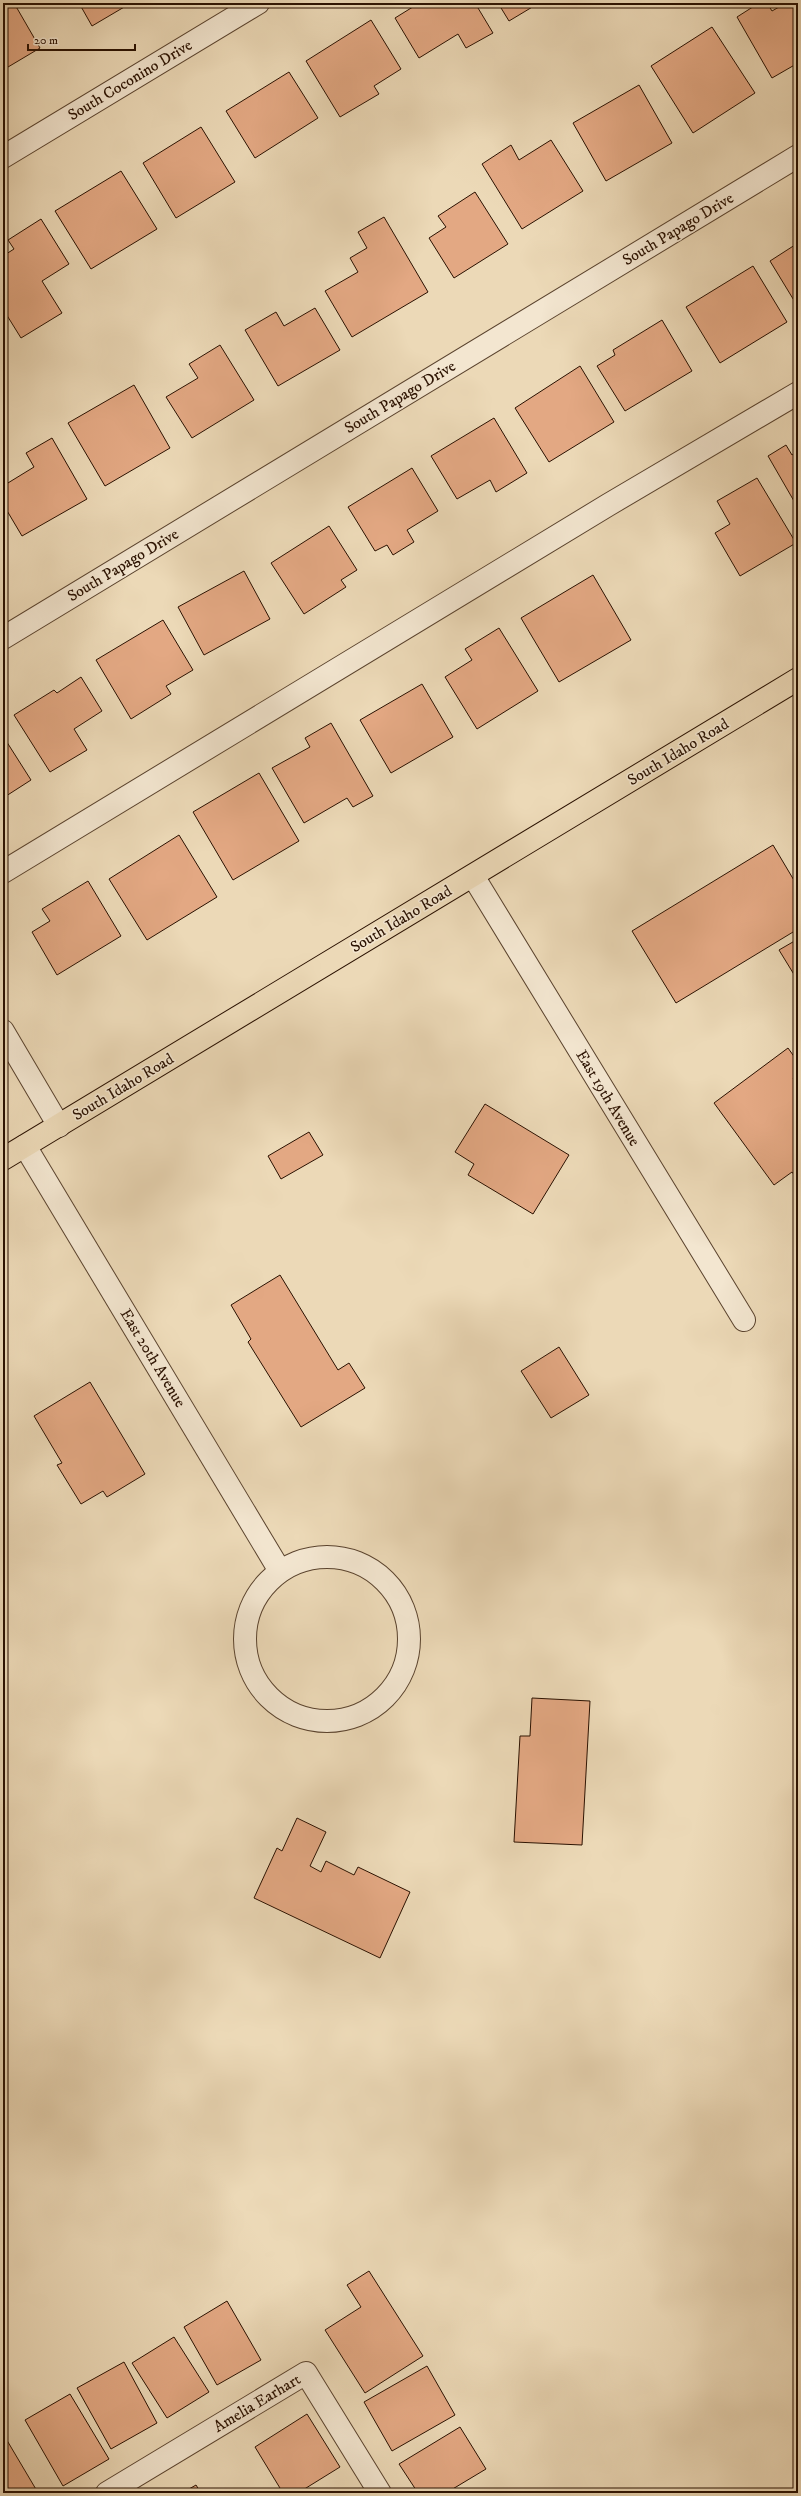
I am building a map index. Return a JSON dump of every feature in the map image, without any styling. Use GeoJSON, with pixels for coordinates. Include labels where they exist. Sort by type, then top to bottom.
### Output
{"type":"FeatureCollection","features":[{"type":"Feature","properties":{"kind":"main road","name":"South Idaho Road"},"geometry":{"type":"LineString","coordinates":[[3,1159],[798,679]]}},
{"type":"Feature","properties":{"kind":"street","name":"South Coconino Drive"},"geometry":{"type":"LineString","coordinates":[[3,157],[258,3]]}},
{"type":"Feature","properties":{"kind":"street","name":"South Papago Drive"},"geometry":{"type":"LineString","coordinates":[[3,638],[798,156]]}},
{"type":"Feature","properties":{"kind":"street"},"geometry":{"type":"LineString","coordinates":[[3,872],[594,513],[798,392]]}},
{"type":"Feature","properties":{"kind":"street","name":"East 19th Avenue"},"geometry":{"type":"LineString","coordinates":[[472,876],[744,1320]]}},
{"type":"Feature","properties":{"kind":"street"},"geometry":{"type":"LineString","coordinates":[[3,1031],[59,1126]]}},
{"type":"Feature","properties":{"kind":"street","name":"East 20th Avenue"},"geometry":{"type":"LineString","coordinates":[[25,1146],[280,1571]]}},
{"type":"Feature","properties":{"kind":"street"},"geometry":{"type":"LineString","coordinates":[[333,1556],[359,1563],[382,1578],[399,1599],[409,1625],[408,1653],[400,1679],[383,1700],[360,1715],[334,1722],[307,1720],[282,1708],[262,1690],[249,1666],[244,1640],[248,1613],[261,1589],[280,1571],[305,1559],[333,1556]]}},
{"type":"Feature","properties":{"kind":"street","name":"Amelia Earhart"},"geometry":{"type":"LineString","coordinates":[[107,2493],[306,2373],[380,2493]]}},
{"type":"Feature","properties":{"kind":"building"},"geometry":{"type":"Polygon","coordinates":[[[3,3],[14,3],[40,48],[3,70],[3,3]]]}},
{"type":"Feature","properties":{"kind":"building"},"geometry":{"type":"Polygon","coordinates":[[[79,3],[131,3],[92,26],[79,3]]]}},
{"type":"Feature","properties":{"kind":"building"},"geometry":{"type":"Polygon","coordinates":[[[415,3],[475,3],[493,33],[466,48],[458,34],[419,58],[395,18],[416,5],[415,3]]]}},
{"type":"Feature","properties":{"kind":"building"},"geometry":{"type":"Polygon","coordinates":[[[498,3],[539,3],[509,21],[498,3]]]}},
{"type":"Feature","properties":{"kind":"building"},"geometry":{"type":"Polygon","coordinates":[[[759,3],[767,3],[772,11],[786,3],[798,3],[798,63],[772,78],[737,17],[759,3]]]}},
{"type":"Feature","properties":{"kind":"building"},"geometry":{"type":"Polygon","coordinates":[[[371,20],[401,69],[374,86],[379,94],[340,117],[306,61],[371,20]]]}},
{"type":"Feature","properties":{"kind":"building"},"geometry":{"type":"Polygon","coordinates":[[[712,27],[755,93],[693,133],[651,66],[712,27]]]}},
{"type":"Feature","properties":{"kind":"building"},"geometry":{"type":"Polygon","coordinates":[[[289,72],[318,118],[255,158],[226,111],[289,72]]]}},
{"type":"Feature","properties":{"kind":"building"},"geometry":{"type":"Polygon","coordinates":[[[639,85],[672,143],[606,181],[573,123],[639,85]]]}},
{"type":"Feature","properties":{"kind":"building"},"geometry":{"type":"Polygon","coordinates":[[[201,127],[235,182],[176,218],[143,163],[201,127]]]}},
{"type":"Feature","properties":{"kind":"building"},"geometry":{"type":"Polygon","coordinates":[[[551,140],[583,191],[522,229],[482,164],[511,145],[519,160],[551,140]]]}},
{"type":"Feature","properties":{"kind":"building"},"geometry":{"type":"Polygon","coordinates":[[[121,171],[157,229],[91,269],[55,211],[121,171]]]}},
{"type":"Feature","properties":{"kind":"building"},"geometry":{"type":"Polygon","coordinates":[[[475,192],[508,244],[454,278],[429,238],[446,227],[438,216],[475,192]]]}},
{"type":"Feature","properties":{"kind":"building"},"geometry":{"type":"Polygon","coordinates":[[[384,217],[428,292],[352,337],[325,291],[358,272],[350,258],[367,248],[358,232],[384,217]]]}},
{"type":"Feature","properties":{"kind":"building"},"geometry":{"type":"Polygon","coordinates":[[[41,219],[69,264],[42,281],[62,313],[21,338],[3,309],[3,256],[14,249],[8,240],[41,219]]]}},
{"type":"Feature","properties":{"kind":"building"},"geometry":{"type":"Polygon","coordinates":[[[798,243],[798,307],[770,261],[798,243]]]}},
{"type":"Feature","properties":{"kind":"building"},"geometry":{"type":"Polygon","coordinates":[[[753,266],[787,322],[720,363],[686,307],[753,266]]]}},
{"type":"Feature","properties":{"kind":"building"},"geometry":{"type":"Polygon","coordinates":[[[315,308],[340,350],[278,386],[245,330],[276,312],[284,326],[315,308]]]}},
{"type":"Feature","properties":{"kind":"building"},"geometry":{"type":"Polygon","coordinates":[[[662,320],[692,371],[625,411],[597,366],[615,355],[613,350],[662,320]]]}},
{"type":"Feature","properties":{"kind":"building"},"geometry":{"type":"Polygon","coordinates":[[[220,345],[254,400],[192,438],[166,397],[198,378],[189,364],[220,345]]]}},
{"type":"Feature","properties":{"kind":"building"},"geometry":{"type":"Polygon","coordinates":[[[580,366],[614,422],[549,462],[515,408],[580,366]]]}},
{"type":"Feature","properties":{"kind":"building"},"geometry":{"type":"Polygon","coordinates":[[[134,385],[170,448],[105,486],[68,423],[134,385]]]}},
{"type":"Feature","properties":{"kind":"building"},"geometry":{"type":"Polygon","coordinates":[[[494,418],[527,473],[496,492],[490,480],[457,499],[431,456],[494,418]]]}},
{"type":"Feature","properties":{"kind":"building"},"geometry":{"type":"Polygon","coordinates":[[[52,438],[87,499],[22,536],[3,504],[3,486],[34,467],[26,453],[52,438]]]}},
{"type":"Feature","properties":{"kind":"building"},"geometry":{"type":"Polygon","coordinates":[[[786,445],[792,455],[798,451],[798,508],[768,456],[786,445]]]}},
{"type":"Feature","properties":{"kind":"building"},"geometry":{"type":"Polygon","coordinates":[[[412,468],[438,511],[407,530],[414,542],[393,555],[387,545],[375,551],[348,507],[412,468]]]}},
{"type":"Feature","properties":{"kind":"building"},"geometry":{"type":"Polygon","coordinates":[[[757,478],[796,543],[740,576],[715,533],[730,524],[717,501],[757,478]]]}},
{"type":"Feature","properties":{"kind":"building"},"geometry":{"type":"Polygon","coordinates":[[[329,526],[357,570],[341,580],[346,587],[304,614],[271,563],[329,526]]]}},
{"type":"Feature","properties":{"kind":"building"},"geometry":{"type":"Polygon","coordinates":[[[244,571],[270,619],[204,655],[178,607],[244,571]]]}},
{"type":"Feature","properties":{"kind":"building"},"geometry":{"type":"Polygon","coordinates":[[[593,575],[631,640],[559,682],[521,618],[593,575]]]}},
{"type":"Feature","properties":{"kind":"building"},"geometry":{"type":"Polygon","coordinates":[[[163,620],[193,670],[166,686],[171,694],[131,719],[96,660],[163,620]]]}},
{"type":"Feature","properties":{"kind":"building"},"geometry":{"type":"Polygon","coordinates":[[[499,628],[538,691],[477,729],[445,677],[472,660],[465,649],[499,628]]]}},
{"type":"Feature","properties":{"kind":"building"},"geometry":{"type":"Polygon","coordinates":[[[81,677],[102,711],[74,729],[87,750],[50,772],[14,715],[54,690],[57,693],[81,677]]]}},
{"type":"Feature","properties":{"kind":"building"},"geometry":{"type":"Polygon","coordinates":[[[422,684],[453,737],[391,773],[360,720],[422,684]]]}},
{"type":"Feature","properties":{"kind":"building"},"geometry":{"type":"Polygon","coordinates":[[[331,723],[373,796],[353,807],[347,798],[304,823],[272,768],[310,747],[305,738],[331,723]]]}},
{"type":"Feature","properties":{"kind":"building"},"geometry":{"type":"Polygon","coordinates":[[[3,736],[31,780],[3,798],[3,736]]]}},
{"type":"Feature","properties":{"kind":"building"},"geometry":{"type":"Polygon","coordinates":[[[259,773],[299,841],[233,880],[193,812],[259,773]]]}},
{"type":"Feature","properties":{"kind":"building"},"geometry":{"type":"Polygon","coordinates":[[[179,835],[217,897],[147,940],[109,879],[179,835]]]}},
{"type":"Feature","properties":{"kind":"building"},"geometry":{"type":"Polygon","coordinates":[[[773,845],[798,887],[798,929],[676,1003],[632,931],[773,845]]]}},
{"type":"Feature","properties":{"kind":"building"},"geometry":{"type":"Polygon","coordinates":[[[88,881],[121,936],[57,975],[32,932],[50,921],[42,909],[88,881]]]}},
{"type":"Feature","properties":{"kind":"building"},"geometry":{"type":"Polygon","coordinates":[[[798,939],[798,981],[779,950],[798,939]]]}},
{"type":"Feature","properties":{"kind":"building"},"geometry":{"type":"Polygon","coordinates":[[[788,1048],[798,1062],[798,1074],[793,1078],[798,1085],[798,1180],[792,1172],[774,1185],[714,1103],[788,1048]]]}},
{"type":"Feature","properties":{"kind":"building"},"geometry":{"type":"Polygon","coordinates":[[[485,1104],[569,1155],[533,1214],[468,1175],[474,1164],[455,1152],[485,1104]]]}},
{"type":"Feature","properties":{"kind":"building"},"geometry":{"type":"Polygon","coordinates":[[[309,1132],[323,1155],[281,1179],[268,1156],[309,1132]]]}},
{"type":"Feature","properties":{"kind":"building"},"geometry":{"type":"Polygon","coordinates":[[[280,1275],[338,1370],[349,1363],[365,1388],[301,1427],[248,1342],[251,1339],[231,1305],[280,1275]]]}},
{"type":"Feature","properties":{"kind":"building"},"geometry":{"type":"Polygon","coordinates":[[[559,1347],[589,1395],[551,1418],[521,1371],[559,1347]]]}},
{"type":"Feature","properties":{"kind":"building"},"geometry":{"type":"Polygon","coordinates":[[[90,1382],[145,1474],[107,1497],[103,1491],[81,1504],[57,1465],[62,1463],[34,1416],[90,1382]]]}},
{"type":"Feature","properties":{"kind":"building"},"geometry":{"type":"Polygon","coordinates":[[[532,1698],[590,1701],[582,1845],[514,1842],[520,1736],[530,1736],[532,1698]]]}},
{"type":"Feature","properties":{"kind":"building"},"geometry":{"type":"Polygon","coordinates":[[[297,1818],[326,1832],[310,1866],[321,1872],[326,1861],[354,1875],[358,1867],[410,1892],[380,1958],[254,1898],[277,1848],[282,1851],[297,1818]]]}},
{"type":"Feature","properties":{"kind":"building"},"geometry":{"type":"Polygon","coordinates":[[[369,2271],[423,2356],[365,2393],[325,2330],[361,2307],[347,2285],[369,2271]]]}},
{"type":"Feature","properties":{"kind":"building"},"geometry":{"type":"Polygon","coordinates":[[[227,2301],[261,2360],[217,2385],[184,2327],[227,2301]]]}},
{"type":"Feature","properties":{"kind":"building"},"geometry":{"type":"Polygon","coordinates":[[[174,2337],[209,2392],[167,2418],[132,2363],[174,2337]]]}},
{"type":"Feature","properties":{"kind":"building"},"geometry":{"type":"Polygon","coordinates":[[[124,2362],[157,2423],[111,2449],[77,2388],[124,2362]]]}},
{"type":"Feature","properties":{"kind":"building"},"geometry":{"type":"Polygon","coordinates":[[[427,2366],[455,2415],[392,2451],[364,2402],[427,2366]]]}},
{"type":"Feature","properties":{"kind":"building"},"geometry":{"type":"Polygon","coordinates":[[[70,2394],[109,2459],[63,2486],[25,2420],[70,2394]]]}},
{"type":"Feature","properties":{"kind":"building"},"geometry":{"type":"Polygon","coordinates":[[[307,2414],[340,2467],[298,2493],[283,2493],[255,2447],[307,2414]]]}},
{"type":"Feature","properties":{"kind":"building"},"geometry":{"type":"Polygon","coordinates":[[[460,2427],[486,2469],[446,2493],[418,2493],[399,2464],[460,2427]]]}},
{"type":"Feature","properties":{"kind":"building"},"geometry":{"type":"Polygon","coordinates":[[[5,2437],[37,2491],[34,2493],[3,2493],[3,2439],[5,2437]]]}},
{"type":"Feature","properties":{"kind":"building"},"geometry":{"type":"Polygon","coordinates":[[[196,2485],[201,2493],[182,2493],[196,2485]]]}}]}
